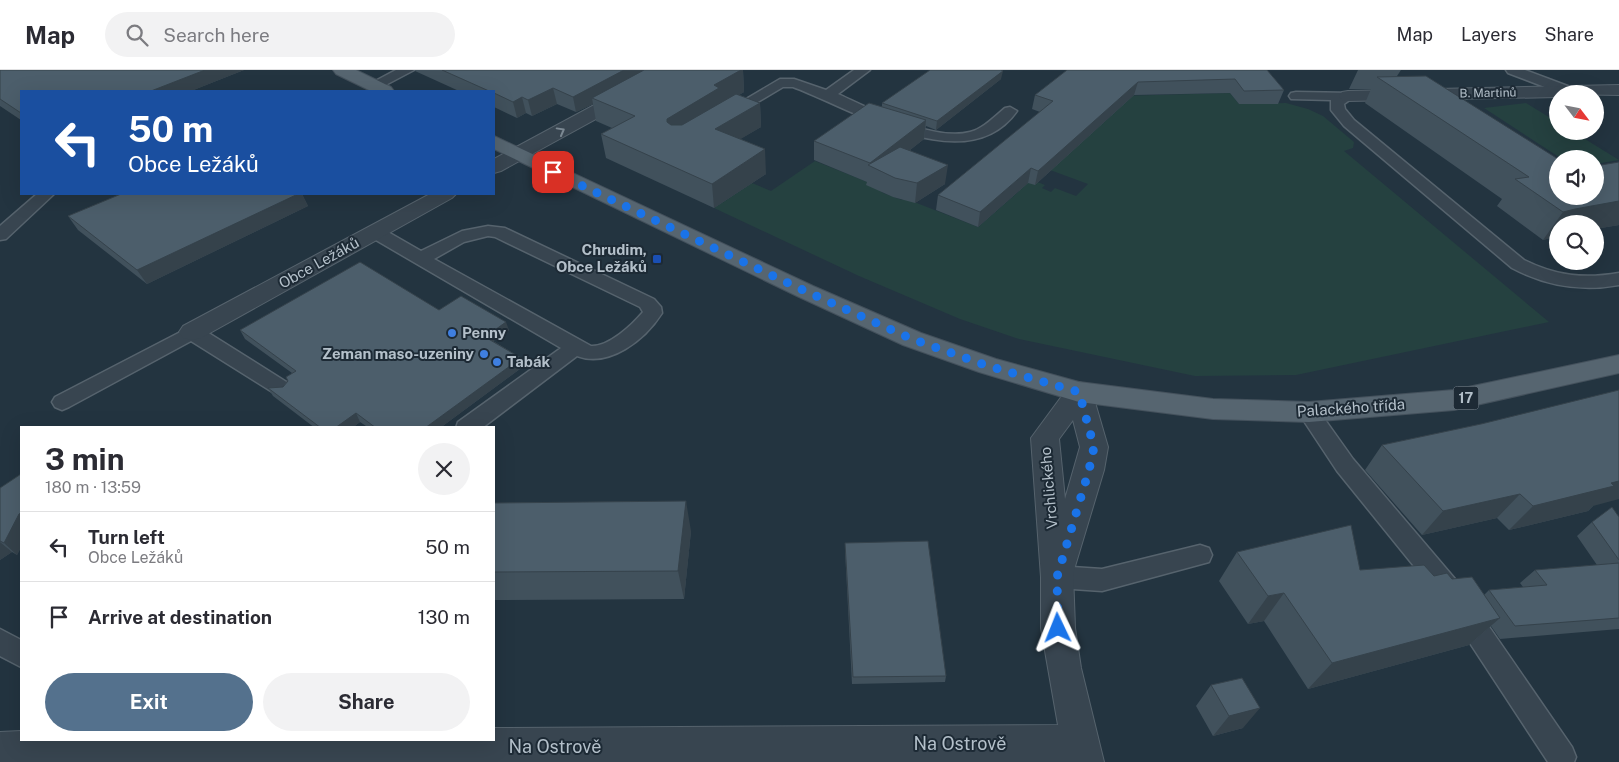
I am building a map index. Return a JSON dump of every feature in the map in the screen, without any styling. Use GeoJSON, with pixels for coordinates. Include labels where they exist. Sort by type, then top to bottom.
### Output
{"type":"FeatureCollection","features":[{"type":"Feature","properties":{"kind":"main road"},"geometry":{"type":"LineString","coordinates":[[342,70],[379,88]]}},
{"type":"Feature","properties":{"kind":"main road","name":"17"},"geometry":{"type":"LineString","coordinates":[[495,142],[805,291],[912,339],[988,366],[1079,392]]}},
{"type":"Feature","properties":{"kind":"main road","name":"Palackého třída"},"geometry":{"type":"LineString","coordinates":[[1079,392],[1213,409],[1309,412],[1454,400],[1619,364]]}},
{"type":"Feature","properties":{"kind":"street"},"geometry":{"type":"LineString","coordinates":[[495,166],[672,70]]}},
{"type":"Feature","properties":{"kind":"street","name":"B. Martinů"},"geometry":{"type":"LineString","coordinates":[[1604,91],[1619,90]]}},
{"type":"Feature","properties":{"kind":"street","name":"B. Martinů"},"geometry":{"type":"LineString","coordinates":[[1348,96],[1549,92]]}},
{"type":"Feature","properties":{"kind":"street","name":"Obce Ležáků"},"geometry":{"type":"LineString","coordinates":[[192,332],[443,195]]}},
{"type":"Feature","properties":{"kind":"street","name":"Vrchlického"},"geometry":{"type":"LineString","coordinates":[[1057,577],[1094,447],[1079,392]]}},
{"type":"Feature","properties":{"kind":"street","name":"Vrchlického"},"geometry":{"type":"LineString","coordinates":[[1079,392],[1045,438],[1057,577],[1058,628],[1064,668],[1082,752]]}},
{"type":"Feature","properties":{"kind":"street","name":"Na Ostrově"},"geometry":{"type":"LineString","coordinates":[[0,750],[130,743],[1082,752]]}},
{"type":"Feature","properties":{"kind":"lane"},"geometry":{"type":"LineString","coordinates":[[379,88],[407,70]]}},
{"type":"Feature","properties":{"kind":"lane"},"geometry":{"type":"LineString","coordinates":[[828,95],[864,70]]}},
{"type":"Feature","properties":{"kind":"lane"},"geometry":{"type":"LineString","coordinates":[[1513,70],[1550,85]]}},
{"type":"Feature","properties":{"kind":"lane"},"geometry":{"type":"LineString","coordinates":[[711,124],[780,83],[794,83],[910,127],[949,139],[977,136],[1010,111]]}},
{"type":"Feature","properties":{"kind":"lane","name":"B. Martinů"},"geometry":{"type":"LineString","coordinates":[[1296,96],[1348,96]]}},
{"type":"Feature","properties":{"kind":"lane"},"geometry":{"type":"LineString","coordinates":[[1348,96],[1340,98],[1337,106],[1349,123],[1518,264],[1532,272],[1563,282],[1591,284],[1619,279]]}},
{"type":"Feature","properties":{"kind":"lane"},"geometry":{"type":"LineString","coordinates":[[0,235],[45,195]]}},
{"type":"Feature","properties":{"kind":"lane"},"geometry":{"type":"LineString","coordinates":[[375,232],[421,259],[575,347],[588,353],[603,352],[650,318],[653,313],[652,307],[647,302],[499,232],[471,233],[421,259]]}},
{"type":"Feature","properties":{"kind":"lane"},"geometry":{"type":"LineString","coordinates":[[62,402],[192,332],[281,388]]}},
{"type":"Feature","properties":{"kind":"lane"},"geometry":{"type":"LineString","coordinates":[[469,426],[575,347]]}},
{"type":"Feature","properties":{"kind":"lane"},"geometry":{"type":"LineString","coordinates":[[1309,412],[1345,465],[1452,594],[1562,756]]}},
{"type":"Feature","properties":{"kind":"lane"},"geometry":{"type":"LineString","coordinates":[[1057,577],[1102,580],[1200,554]]}},
{"type":"Feature","properties":{"kind":"lane"},"geometry":{"type":"LineString","coordinates":[[0,641],[20,654]]}},
{"type":"Feature","properties":{"kind":"lane"},"geometry":{"type":"LineString","coordinates":[[0,660],[20,660]]}},
{"type":"Feature","properties":{"kind":"green space"},"geometry":{"type":"Polygon","coordinates":[[[1230,93],[1239,104],[1286,103],[1308,109],[1323,116],[1354,142],[1353,148],[1344,151],[1549,322],[1296,375],[1195,376],[1019,339],[960,319],[859,276],[714,208],[752,183],[771,191],[815,161],[870,183],[883,193],[902,200],[904,198],[978,227],[1030,179],[1045,185],[1042,188],[1051,192],[1055,188],[1076,196],[1088,184],[1050,170],[1092,130],[1095,130],[1111,116],[1118,96],[1230,93]]]}},
{"type":"Feature","properties":{"kind":"green space"},"geometry":{"type":"Polygon","coordinates":[[[1526,103],[1549,117],[1549,140],[1587,140],[1603,150],[1549,150],[1484,108],[1526,103]]]}},
{"type":"Feature","properties":{"kind":"green space"},"geometry":{"type":"Polygon","coordinates":[[[1604,151],[1619,160],[1604,162],[1604,151]]]}},
{"type":"Feature","properties":{"kind":"building"},"geometry":{"type":"Polygon","coordinates":[[[0,70],[205,70],[154,90],[20,90],[20,112],[0,99],[0,70]]]}},
{"type":"Feature","properties":{"kind":"building"},"geometry":{"type":"Polygon","coordinates":[[[442,70],[624,70],[573,97],[553,88],[528,100],[522,97],[513,102],[495,93],[495,90],[487,90],[442,70]]]}},
{"type":"Feature","properties":{"kind":"building"},"geometry":{"type":"Polygon","coordinates":[[[644,70],[741,70],[714,85],[719,88],[667,119],[667,122],[671,125],[682,125],[736,94],[760,103],[715,129],[765,149],[712,184],[601,134],[635,116],[592,98],[644,70]]]}},
{"type":"Feature","properties":{"kind":"building"},"geometry":{"type":"Polygon","coordinates":[[[930,70],[1003,71],[937,121],[882,103],[930,70]]]}},
{"type":"Feature","properties":{"kind":"building"},"geometry":{"type":"Polygon","coordinates":[[[1067,70],[1267,70],[1284,90],[1244,91],[1235,79],[1138,82],[1038,171],[1031,168],[980,212],[938,195],[1053,101],[1035,95],[1067,70]]]}},
{"type":"Feature","properties":{"kind":"building"},"geometry":{"type":"Polygon","coordinates":[[[1426,76],[1549,153],[1549,202],[1515,179],[1529,177],[1377,77],[1426,76]]]}},
{"type":"Feature","properties":{"kind":"building"},"geometry":{"type":"Polygon","coordinates":[[[869,103],[926,120],[870,163],[814,141],[869,103]]]}},
{"type":"Feature","properties":{"kind":"building"},"geometry":{"type":"Polygon","coordinates":[[[900,147],[948,165],[917,183],[895,178],[868,165],[900,147]]]}},
{"type":"Feature","properties":{"kind":"building"},"geometry":{"type":"Polygon","coordinates":[[[1619,162],[1619,201],[1604,204],[1604,164],[1619,162]]]}},
{"type":"Feature","properties":{"kind":"building"},"geometry":{"type":"Polygon","coordinates":[[[119,195],[296,195],[137,270],[68,216],[119,195]]]}},
{"type":"Feature","properties":{"kind":"building"},"geometry":{"type":"Polygon","coordinates":[[[1553,205],[1597,205],[1575,209],[1563,212],[1553,205]]]}},
{"type":"Feature","properties":{"kind":"building"},"geometry":{"type":"Polygon","coordinates":[[[360,262],[439,310],[461,296],[506,322],[485,337],[521,358],[428,426],[373,426],[356,413],[338,426],[318,426],[268,388],[283,387],[288,381],[286,377],[296,371],[240,330],[360,262]]]}},
{"type":"Feature","properties":{"kind":"building"},"geometry":{"type":"Polygon","coordinates":[[[1619,390],[1619,481],[1611,483],[1614,486],[1533,506],[1520,494],[1443,511],[1382,445],[1481,424],[1619,390]]]}},
{"type":"Feature","properties":{"kind":"building"},"geometry":{"type":"Polygon","coordinates":[[[20,475],[20,514],[4,543],[0,541],[0,488],[20,475]]]}},
{"type":"Feature","properties":{"kind":"building"},"geometry":{"type":"Polygon","coordinates":[[[686,501],[678,571],[495,572],[495,503],[686,501]]]}},
{"type":"Feature","properties":{"kind":"building"},"geometry":{"type":"Polygon","coordinates":[[[1612,507],[1619,517],[1619,560],[1592,522],[1612,507]]]}},
{"type":"Feature","properties":{"kind":"building"},"geometry":{"type":"Polygon","coordinates":[[[1351,525],[1360,570],[1424,565],[1434,576],[1447,573],[1452,579],[1472,577],[1500,618],[1332,663],[1284,593],[1268,596],[1237,552],[1351,525]]]}},
{"type":"Feature","properties":{"kind":"building"},"geometry":{"type":"Polygon","coordinates":[[[928,541],[946,676],[853,677],[845,543],[928,541]]]}},
{"type":"Feature","properties":{"kind":"building"},"geometry":{"type":"Polygon","coordinates":[[[1619,563],[1619,618],[1515,626],[1489,590],[1547,585],[1535,570],[1619,563]]]}},
{"type":"Feature","properties":{"kind":"building"},"geometry":{"type":"Polygon","coordinates":[[[1242,678],[1260,708],[1229,716],[1211,685],[1242,678]]]}},
{"type":"Feature","properties":{"kind":"place","name":"Chrudim, Obce Ležáků"},"geometry":{"type":"Point","coordinates":[657,259]}},
{"type":"Feature","properties":{"kind":"place","name":"Penny"},"geometry":{"type":"Point","coordinates":[452,333]}},
{"type":"Feature","properties":{"kind":"place","name":"Zeman maso-uzeniny"},"geometry":{"type":"Point","coordinates":[484,354]}},
{"type":"Feature","properties":{"kind":"place","name":"Tabák"},"geometry":{"type":"Point","coordinates":[497,362]}},
{"type":"Feature","properties":{"kind":"route"},"geometry":{"type":"LineString","coordinates":[[553,172],[805,291],[912,339],[988,366],[1079,392],[1094,447],[1057,577],[1058,628]]}}]}
